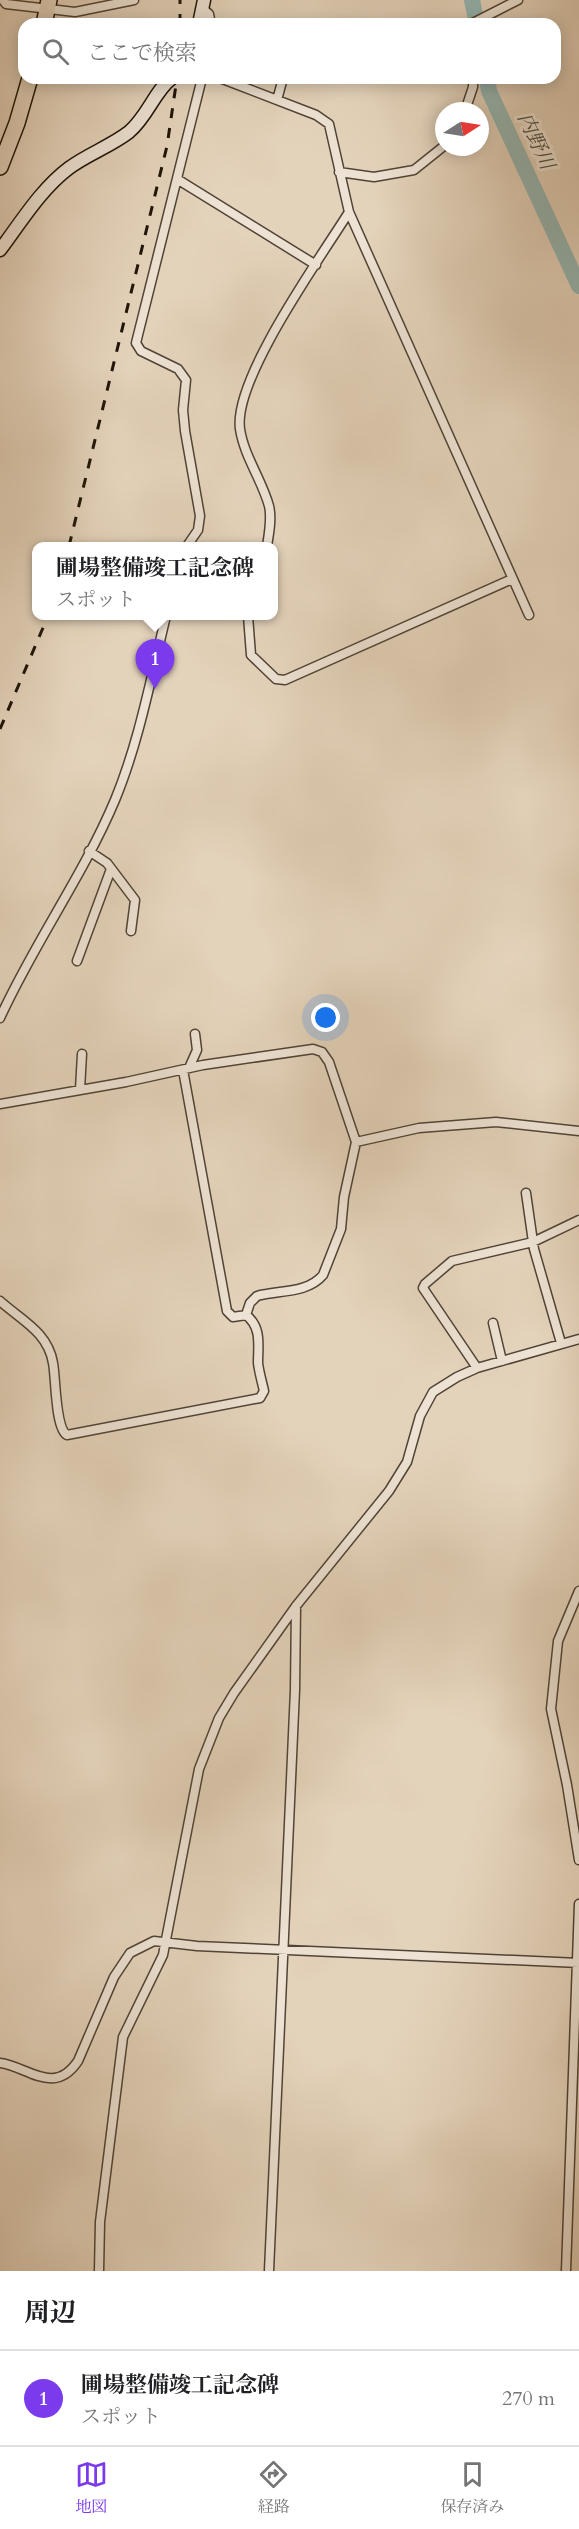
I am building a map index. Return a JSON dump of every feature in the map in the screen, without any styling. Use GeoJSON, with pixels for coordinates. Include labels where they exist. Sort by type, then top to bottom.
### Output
{"type":"FeatureCollection","features":[{"type":"Feature","properties":{"kind":"highway"},"geometry":{"type":"LineString","coordinates":[[0,167],[17,123],[28,84]]}},
{"type":"Feature","properties":{"kind":"main road"},"geometry":{"type":"LineString","coordinates":[[0,250],[54,181],[78,162],[128,132],[145,116],[164,84]]}},
{"type":"Feature","properties":{"kind":"street"},"geometry":{"type":"LineString","coordinates":[[0,12],[4,2],[48,4],[75,12],[134,0]]}},
{"type":"Feature","properties":{"kind":"street"},"geometry":{"type":"LineString","coordinates":[[483,18],[518,0]]}},
{"type":"Feature","properties":{"kind":"street"},"geometry":{"type":"LineString","coordinates":[[203,4],[210,18]]}},
{"type":"Feature","properties":{"kind":"street"},"geometry":{"type":"LineString","coordinates":[[190,542],[195,535],[200,516],[185,431],[183,410],[186,380],[178,369],[141,351],[136,343],[201,84]]}},
{"type":"Feature","properties":{"kind":"street"},"geometry":{"type":"LineString","coordinates":[[236,84],[316,115],[329,124],[349,212],[530,615]]}},
{"type":"Feature","properties":{"kind":"street"},"geometry":{"type":"LineString","coordinates":[[277,100],[281,84]]}},
{"type":"Feature","properties":{"kind":"street"},"geometry":{"type":"LineString","coordinates":[[468,102],[473,84]]}},
{"type":"Feature","properties":{"kind":"street"},"geometry":{"type":"LineString","coordinates":[[339,172],[374,177],[414,170],[435,153]]}},
{"type":"Feature","properties":{"kind":"street"},"geometry":{"type":"LineString","coordinates":[[177,179],[316,265]]}},
{"type":"Feature","properties":{"kind":"street"},"geometry":{"type":"LineString","coordinates":[[267,542],[270,508],[240,430],[241,407],[263,351],[349,212]]}},
{"type":"Feature","properties":{"kind":"street"},"geometry":{"type":"LineString","coordinates":[[248,620],[249,642],[253,658],[276,679],[285,680],[512,579]]}},
{"type":"Feature","properties":{"kind":"street"},"geometry":{"type":"LineString","coordinates":[[0,1018],[24,967],[115,800],[128,762],[165,620]]}},
{"type":"Feature","properties":{"kind":"street"},"geometry":{"type":"LineString","coordinates":[[89,851],[107,863],[135,900],[131,932]]}},
{"type":"Feature","properties":{"kind":"street"},"geometry":{"type":"LineString","coordinates":[[77,961],[111,869]]}},
{"type":"Feature","properties":{"kind":"street"},"geometry":{"type":"LineString","coordinates":[[195,1034],[197,1050],[186,1069],[227,1311],[233,1317],[246,1315]]}},
{"type":"Feature","properties":{"kind":"street"},"geometry":{"type":"LineString","coordinates":[[0,1104],[186,1069],[318,1049],[328,1062],[356,1142],[344,1197],[341,1229],[323,1275],[318,1281],[302,1288],[256,1296],[250,1303],[246,1315]]}},
{"type":"Feature","properties":{"kind":"street"},"geometry":{"type":"LineString","coordinates":[[80,1089],[82,1054]]}},
{"type":"Feature","properties":{"kind":"street"},"geometry":{"type":"LineString","coordinates":[[356,1142],[419,1128],[496,1122],[579,1131]]}},
{"type":"Feature","properties":{"kind":"street"},"geometry":{"type":"LineString","coordinates":[[526,1193],[533,1242],[561,1343]]}},
{"type":"Feature","properties":{"kind":"street"},"geometry":{"type":"LineString","coordinates":[[477,1368],[423,1286],[452,1261],[533,1242],[579,1220]]}},
{"type":"Feature","properties":{"kind":"street"},"geometry":{"type":"LineString","coordinates":[[0,1301],[20,1315],[49,1346],[56,1377],[60,1427],[62,1432],[71,1435],[260,1398],[264,1391],[259,1369],[259,1340],[255,1326],[246,1315]]}},
{"type":"Feature","properties":{"kind":"street"},"geometry":{"type":"LineString","coordinates":[[493,1323],[502,1360]]}},
{"type":"Feature","properties":{"kind":"street"},"geometry":{"type":"LineString","coordinates":[[99,2271],[100,2222],[119,2056],[128,2024],[160,1963],[167,1942],[195,1787],[210,1738],[234,1693],[296,1606],[400,1475],[407,1462],[420,1416],[428,1399],[443,1385],[477,1368],[579,1339]]}},
{"type":"Feature","properties":{"kind":"street"},"geometry":{"type":"LineString","coordinates":[[579,1591],[558,1641],[550,1709],[567,1785],[579,1860]]}},
{"type":"Feature","properties":{"kind":"street"},"geometry":{"type":"LineString","coordinates":[[269,2271],[295,1690],[296,1606]]}},
{"type":"Feature","properties":{"kind":"street"},"geometry":{"type":"LineString","coordinates":[[566,2271],[579,1904]]}},
{"type":"Feature","properties":{"kind":"street"},"geometry":{"type":"LineString","coordinates":[[0,2063],[38,2078],[54,2077],[71,2069],[78,2061],[114,1977],[126,1957],[154,1941],[197,1946],[578,1963]]}},
{"type":"Feature","properties":{"kind":"waterway","name":"内野川"},"geometry":{"type":"LineString","coordinates":[[472,0],[476,18]]}},
{"type":"Feature","properties":{"kind":"waterway","name":"内野川"},"geometry":{"type":"LineString","coordinates":[[488,84],[489,91],[579,286]]}},
{"type":"Feature","properties":{"kind":"railway"},"geometry":{"type":"LineString","coordinates":[[180,0],[180,18]]}},
{"type":"Feature","properties":{"kind":"railway"},"geometry":{"type":"LineString","coordinates":[[70,542],[167,146],[176,84]]}},
{"type":"Feature","properties":{"kind":"railway"},"geometry":{"type":"LineString","coordinates":[[0,729],[46,620]]}},
{"type":"Feature","properties":{"kind":"place","name":"圃場整備竣工記念碑"},"geometry":{"type":"Point","coordinates":[155,689]}}]}
